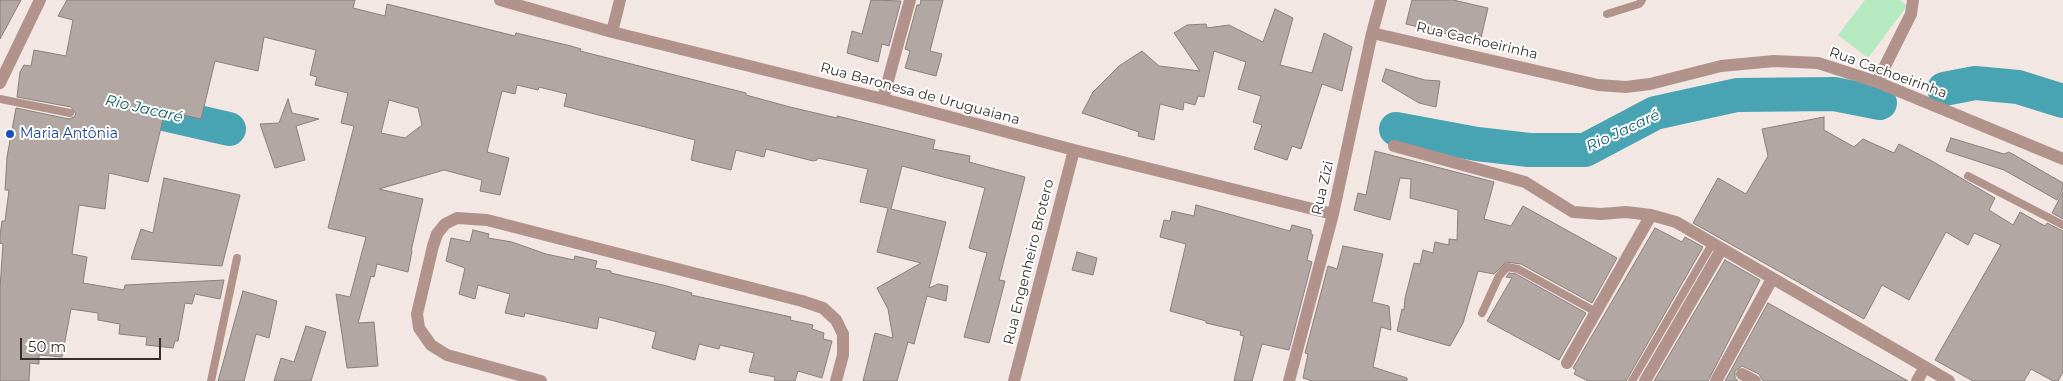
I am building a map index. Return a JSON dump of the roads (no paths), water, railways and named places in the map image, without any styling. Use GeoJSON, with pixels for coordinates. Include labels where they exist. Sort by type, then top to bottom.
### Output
{"type":"FeatureCollection","features":[{"type":"Feature","properties":{"kind":"street"},"geometry":{"type":"LineString","coordinates":[[0,83],[40,0]]}},
{"type":"Feature","properties":{"kind":"street","name":"Rua Baronesa de Uruguaiana"},"geometry":{"type":"LineString","coordinates":[[500,0],[612,32],[1333,214]]}},
{"type":"Feature","properties":{"kind":"street"},"geometry":{"type":"LineString","coordinates":[[612,32],[620,0]]}},
{"type":"Feature","properties":{"kind":"street"},"geometry":{"type":"LineString","coordinates":[[883,100],[910,0]]}},
{"type":"Feature","properties":{"kind":"street","name":"Rua Zizi"},"geometry":{"type":"LineString","coordinates":[[1290,381],[1333,214],[1372,33],[1381,0]]}},
{"type":"Feature","properties":{"kind":"street"},"geometry":{"type":"LineString","coordinates":[[1878,82],[1911,14],[1913,0]]}},
{"type":"Feature","properties":{"kind":"street","name":"Rua Cachoeirinha"},"geometry":{"type":"LineString","coordinates":[[1372,33],[1598,85],[1626,87],[1642,85],[1721,66],[1774,61],[1818,63],[1878,82],[2063,159]]}},
{"type":"Feature","properties":{"kind":"street"},"geometry":{"type":"LineString","coordinates":[[1394,146],[1525,182],[1573,212],[1601,214],[1626,212],[1651,215],[1676,222],[1949,381]]}},
{"type":"Feature","properties":{"kind":"street","name":"Rua Engenheiro Brotero"},"geometry":{"type":"LineString","coordinates":[[1014,381],[1074,150]]}},
{"type":"Feature","properties":{"kind":"street"},"geometry":{"type":"LineString","coordinates":[[1567,363],[1651,215]]}},
{"type":"Feature","properties":{"kind":"street"},"geometry":{"type":"LineString","coordinates":[[541,381],[528,379],[447,355],[431,345],[419,328],[417,314],[437,234],[445,224],[457,218],[487,220],[792,298],[823,308],[836,320],[843,334],[843,355],[836,381]]}},
{"type":"Feature","properties":{"kind":"street"},"geometry":{"type":"LineString","coordinates":[[1645,381],[1716,247]]}},
{"type":"Feature","properties":{"kind":"street"},"geometry":{"type":"LineString","coordinates":[[1716,381],[1772,279]]}},
{"type":"Feature","properties":{"kind":"street"},"geometry":{"type":"LineString","coordinates":[[1917,381],[1925,366]]}},
{"type":"Feature","properties":{"kind":"street"},"geometry":{"type":"LineString","coordinates":[[1742,374],[1755,381]]}},
{"type":"Feature","properties":{"kind":"lane"},"geometry":{"type":"LineString","coordinates":[[1608,14],[1639,4],[1642,0]]}},
{"type":"Feature","properties":{"kind":"lane"},"geometry":{"type":"LineString","coordinates":[[0,99],[70,113]]}},
{"type":"Feature","properties":{"kind":"lane"},"geometry":{"type":"LineString","coordinates":[[1968,176],[2063,225]]}},
{"type":"Feature","properties":{"kind":"lane"},"geometry":{"type":"LineString","coordinates":[[1632,381],[1716,247]]}},
{"type":"Feature","properties":{"kind":"lane"},"geometry":{"type":"LineString","coordinates":[[211,381],[237,258]]}},
{"type":"Feature","properties":{"kind":"lane"},"geometry":{"type":"LineString","coordinates":[[1482,313],[1499,276],[1507,267],[1518,269],[1596,312]]}},
{"type":"Feature","properties":{"kind":"waterway","name":"Rio Jacaré"},"geometry":{"type":"LineString","coordinates":[[1944,89],[1975,83],[2018,87],[2063,101]]}},
{"type":"Feature","properties":{"kind":"waterway","name":"Rio Jacaré"},"geometry":{"type":"LineString","coordinates":[[1396,129],[1477,144],[1529,150],[1585,150],[1655,113],[1737,95],[1834,94],[1880,103]]}},
{"type":"Feature","properties":{"kind":"waterway","name":"Rio Jacaré"},"geometry":{"type":"LineString","coordinates":[[120,104],[229,129]]}},
{"type":"Feature","properties":{"kind":"place","name":"Maria Antônia"},"geometry":{"type":"Point","coordinates":[10,134]}}]}
